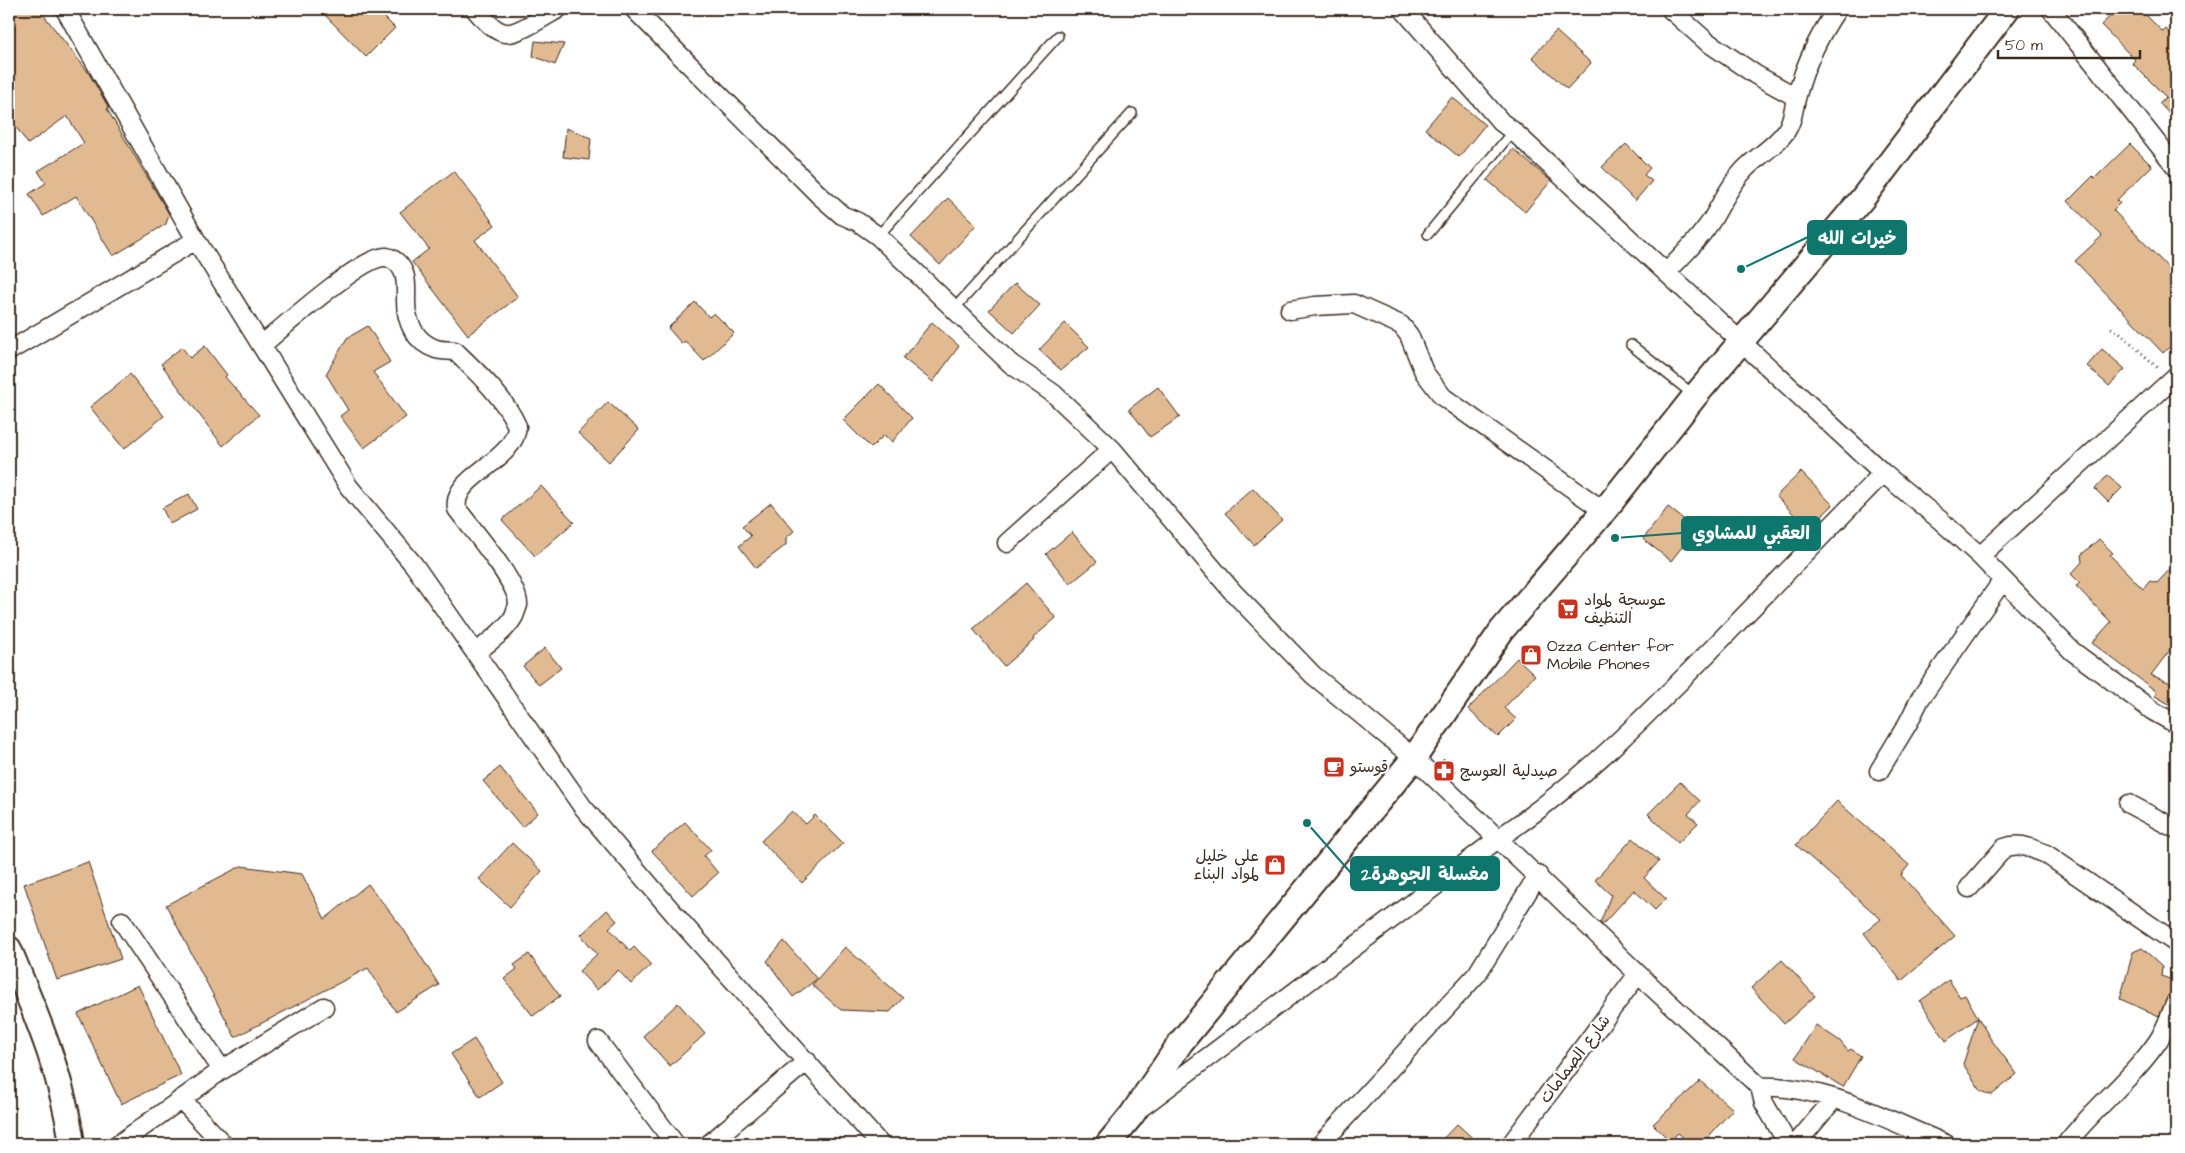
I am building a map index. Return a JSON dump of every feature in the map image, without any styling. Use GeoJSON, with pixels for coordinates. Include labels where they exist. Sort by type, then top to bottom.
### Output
{"type":"FeatureCollection","features":[{"type":"Feature","properties":{"kind":"street"},"geometry":{"type":"LineString","coordinates":[[65,9],[196,240],[349,488],[414,565],[582,806],[682,923],[807,1060],[880,1144]]}},
{"type":"Feature","properties":{"kind":"street"},"geometry":{"type":"LineString","coordinates":[[475,9],[493,27],[505,33],[517,31],[558,9]]}},
{"type":"Feature","properties":{"kind":"street"},"geometry":{"type":"LineString","coordinates":[[634,9],[819,195],[842,215],[858,222],[878,236],[1011,364],[1054,394],[1112,449],[1232,590],[1313,675],[1414,758],[1538,875],[1638,974],[1760,1087],[1764,1104],[1788,1144]]}},
{"type":"Feature","properties":{"kind":"street"},"geometry":{"type":"LineString","coordinates":[[1403,9],[1500,122],[1513,131],[1882,474],[1940,520],[1980,556],[2072,651],[2153,712],[2176,724]]}},
{"type":"Feature","properties":{"kind":"street"},"geometry":{"type":"LineString","coordinates":[[1670,9],[1706,41],[1756,75],[1796,97]]}},
{"type":"Feature","properties":{"kind":"street"},"geometry":{"type":"LineString","coordinates":[[1666,273],[1690,248],[1712,218],[1727,190],[1745,169],[1786,131],[1794,114],[1796,97],[1809,60],[1828,23],[1838,9]]}},
{"type":"Feature","properties":{"kind":"street"},"geometry":{"type":"LineString","coordinates":[[1108,1144],[1131,1116],[1181,1042],[1414,758],[1502,630],[1604,510],[1695,396],[1862,199],[2007,9]]}},
{"type":"Feature","properties":{"kind":"street"},"geometry":{"type":"LineString","coordinates":[[2051,9],[2176,167]]}},
{"type":"Feature","properties":{"kind":"street"},"geometry":{"type":"LineString","coordinates":[[9,351],[196,240]]}},
{"type":"Feature","properties":{"kind":"street"},"geometry":{"type":"LineString","coordinates":[[262,345],[325,292],[367,264],[386,257],[393,259],[403,269],[406,277],[408,316],[418,338],[438,350],[455,351],[491,387],[507,408],[517,426],[513,444],[464,487],[456,501],[457,509],[502,569],[515,593],[518,605],[514,616],[507,626],[476,653]]}},
{"type":"Feature","properties":{"kind":"street"},"geometry":{"type":"LineString","coordinates":[[1290,310],[1315,306],[1354,304],[1401,325],[1409,335],[1424,372],[1443,397],[1604,510]]}},
{"type":"Feature","properties":{"kind":"street"},"geometry":{"type":"LineString","coordinates":[[1980,556],[2174,379]]}},
{"type":"Feature","properties":{"kind":"street"},"geometry":{"type":"LineString","coordinates":[[1006,543],[1112,449]]}},
{"type":"Feature","properties":{"kind":"street"},"geometry":{"type":"LineString","coordinates":[[1131,1116],[1499,838],[1536,813],[1588,770],[1646,717],[1882,474]]}},
{"type":"Feature","properties":{"kind":"street"},"geometry":{"type":"LineString","coordinates":[[1879,771],[1904,732],[1920,699],[2003,580]]}},
{"type":"Feature","properties":{"kind":"street"},"geometry":{"type":"LineString","coordinates":[[2129,804],[2176,830]]}},
{"type":"Feature","properties":{"kind":"street"},"geometry":{"type":"LineString","coordinates":[[1969,888],[2004,848],[2012,845],[2022,845],[2046,854],[2176,943]]}},
{"type":"Feature","properties":{"kind":"street"},"geometry":{"type":"LineString","coordinates":[[1321,1144],[1477,974],[1538,875]]}},
{"type":"Feature","properties":{"kind":"street"},"geometry":{"type":"LineString","coordinates":[[122,921],[222,1070]]}},
{"type":"Feature","properties":{"kind":"street"},"geometry":{"type":"LineString","coordinates":[[9,948],[56,1068],[68,1116],[72,1144]]}},
{"type":"Feature","properties":{"kind":"street","name":"شارع الصمامات"},"geometry":{"type":"LineString","coordinates":[[1511,1144],[1638,974]]}},
{"type":"Feature","properties":{"kind":"street"},"geometry":{"type":"LineString","coordinates":[[2066,1144],[2092,1113],[2129,1076],[2159,1040],[2176,1002]]}},
{"type":"Feature","properties":{"kind":"street"},"geometry":{"type":"LineString","coordinates":[[119,1144],[222,1070],[324,1007]]}},
{"type":"Feature","properties":{"kind":"street"},"geometry":{"type":"LineString","coordinates":[[598,1041],[675,1144]]}},
{"type":"Feature","properties":{"kind":"street"},"geometry":{"type":"LineString","coordinates":[[709,1144],[807,1060]]}},
{"type":"Feature","properties":{"kind":"street"},"geometry":{"type":"LineString","coordinates":[[1760,1087],[1778,1086],[1799,1089],[1864,1108],[1946,1144]]}},
{"type":"Feature","properties":{"kind":"street"},"geometry":{"type":"LineString","coordinates":[[181,1099],[223,1144]]}},
{"type":"Feature","properties":{"kind":"street"},"geometry":{"type":"LineString","coordinates":[[1796,1144],[1833,1100]]}},
{"type":"Feature","properties":{"kind":"lane"},"geometry":{"type":"LineString","coordinates":[[878,236],[1058,36]]}},
{"type":"Feature","properties":{"kind":"lane"},"geometry":{"type":"LineString","coordinates":[[953,310],[1132,114]]}},
{"type":"Feature","properties":{"kind":"lane"},"geometry":{"type":"LineString","coordinates":[[1428,234],[1513,131]]}},
{"type":"Feature","properties":{"kind":"lane"},"geometry":{"type":"LineString","coordinates":[[1631,345],[1695,396]]}},
{"type":"Feature","properties":{"kind":"path"},"geometry":{"type":"LineString","coordinates":[[2111,328],[2174,379]]}},
{"type":"Feature","properties":{"kind":"building"},"geometry":{"type":"Polygon","coordinates":[[[9,9],[39,9],[88,72],[109,108],[107,109],[169,214],[166,224],[113,256],[76,196],[43,216],[29,194],[46,183],[38,171],[84,143],[67,116],[28,144],[9,117],[9,9]]]}},
{"type":"Feature","properties":{"kind":"building"},"geometry":{"type":"Polygon","coordinates":[[[319,9],[376,9],[395,28],[366,57],[319,9]]]}},
{"type":"Feature","properties":{"kind":"building"},"geometry":{"type":"Polygon","coordinates":[[[2118,9],[2140,9],[2163,32],[2166,29],[2176,39],[2176,121],[2159,103],[2166,97],[2132,63],[2135,60],[2101,25],[2118,9]]]}},
{"type":"Feature","properties":{"kind":"building"},"geometry":{"type":"Polygon","coordinates":[[[1556,31],[1591,63],[1567,89],[1532,57],[1556,31]]]}},
{"type":"Feature","properties":{"kind":"building"},"geometry":{"type":"Polygon","coordinates":[[[535,41],[564,44],[555,65],[533,56],[535,41]]]}},
{"type":"Feature","properties":{"kind":"building"},"geometry":{"type":"Polygon","coordinates":[[[1452,97],[1485,125],[1459,157],[1425,129],[1452,97]]]}},
{"type":"Feature","properties":{"kind":"building"},"geometry":{"type":"Polygon","coordinates":[[[566,128],[591,138],[589,160],[563,157],[566,128]]]}},
{"type":"Feature","properties":{"kind":"building"},"geometry":{"type":"Polygon","coordinates":[[[1626,144],[1650,168],[1644,175],[1652,181],[1635,201],[1602,167],[1626,144]]]}},
{"type":"Feature","properties":{"kind":"building"},"geometry":{"type":"Polygon","coordinates":[[[2130,144],[2152,166],[2117,200],[2120,203],[2113,210],[2176,276],[2176,341],[2163,353],[2075,261],[2102,236],[2068,201],[2130,144]]]}},
{"type":"Feature","properties":{"kind":"building"},"geometry":{"type":"Polygon","coordinates":[[[1513,149],[1551,181],[1525,212],[1487,180],[1513,149]]]}},
{"type":"Feature","properties":{"kind":"building"},"geometry":{"type":"Polygon","coordinates":[[[454,171],[495,225],[475,240],[518,297],[468,335],[412,262],[429,249],[400,212],[454,171]]]}},
{"type":"Feature","properties":{"kind":"building"},"geometry":{"type":"Polygon","coordinates":[[[948,198],[976,225],[940,265],[911,237],[948,198]]]}},
{"type":"Feature","properties":{"kind":"building"},"geometry":{"type":"Polygon","coordinates":[[[1015,283],[1040,305],[1014,333],[989,310],[1015,283]]]}},
{"type":"Feature","properties":{"kind":"building"},"geometry":{"type":"Polygon","coordinates":[[[695,302],[709,317],[714,313],[734,333],[704,361],[685,341],[682,344],[668,328],[695,302]]]}},
{"type":"Feature","properties":{"kind":"building"},"geometry":{"type":"Polygon","coordinates":[[[932,322],[959,346],[933,382],[903,358],[932,322]]]}},
{"type":"Feature","properties":{"kind":"building"},"geometry":{"type":"Polygon","coordinates":[[[1065,323],[1089,347],[1061,370],[1039,350],[1065,323]]]}},
{"type":"Feature","properties":{"kind":"building"},"geometry":{"type":"Polygon","coordinates":[[[368,326],[390,362],[373,372],[406,417],[364,448],[340,416],[348,410],[326,374],[347,338],[368,326]]]}},
{"type":"Feature","properties":{"kind":"building"},"geometry":{"type":"Polygon","coordinates":[[[205,346],[227,375],[225,377],[259,415],[223,446],[161,364],[182,347],[190,358],[205,346]]]}},
{"type":"Feature","properties":{"kind":"building"},"geometry":{"type":"Polygon","coordinates":[[[2102,349],[2125,369],[2109,386],[2087,366],[2102,349]]]}},
{"type":"Feature","properties":{"kind":"building"},"geometry":{"type":"Polygon","coordinates":[[[130,374],[164,416],[124,449],[90,407],[130,374]]]}},
{"type":"Feature","properties":{"kind":"building"},"geometry":{"type":"Polygon","coordinates":[[[879,384],[912,418],[892,442],[884,435],[871,448],[843,420],[879,384]]]}},
{"type":"Feature","properties":{"kind":"building"},"geometry":{"type":"Polygon","coordinates":[[[1158,387],[1180,417],[1150,437],[1129,409],[1158,387]]]}},
{"type":"Feature","properties":{"kind":"building"},"geometry":{"type":"Polygon","coordinates":[[[608,402],[639,430],[609,462],[578,433],[608,402]]]}},
{"type":"Feature","properties":{"kind":"building"},"geometry":{"type":"Polygon","coordinates":[[[1801,472],[1833,505],[1808,529],[1776,496],[1801,472]]]}},
{"type":"Feature","properties":{"kind":"building"},"geometry":{"type":"Polygon","coordinates":[[[2108,475],[2122,488],[2108,502],[2095,489],[2108,475]]]}},
{"type":"Feature","properties":{"kind":"building"},"geometry":{"type":"Polygon","coordinates":[[[541,486],[574,522],[535,556],[502,520],[541,486]]]}},
{"type":"Feature","properties":{"kind":"building"},"geometry":{"type":"Polygon","coordinates":[[[1253,488],[1282,520],[1254,545],[1225,513],[1253,488]]]}},
{"type":"Feature","properties":{"kind":"building"},"geometry":{"type":"Polygon","coordinates":[[[189,494],[197,509],[170,524],[162,508],[189,494]]]}},
{"type":"Feature","properties":{"kind":"building"},"geometry":{"type":"Polygon","coordinates":[[[771,503],[794,531],[786,538],[786,545],[756,568],[739,546],[751,536],[742,526],[771,503]]]}},
{"type":"Feature","properties":{"kind":"building"},"geometry":{"type":"Polygon","coordinates":[[[1668,507],[1696,529],[1671,561],[1643,539],[1668,507]]]}},
{"type":"Feature","properties":{"kind":"building"},"geometry":{"type":"Polygon","coordinates":[[[1072,532],[1097,562],[1070,584],[1046,554],[1072,532]]]}},
{"type":"Feature","properties":{"kind":"building"},"geometry":{"type":"Polygon","coordinates":[[[2099,539],[2113,553],[2110,555],[2143,589],[2150,581],[2157,583],[2176,563],[2176,642],[2151,675],[2176,685],[2176,708],[2155,696],[2157,692],[2092,643],[2111,622],[2076,586],[2080,583],[2071,574],[2082,562],[2081,555],[2099,539]]]}},
{"type":"Feature","properties":{"kind":"building"},"geometry":{"type":"Polygon","coordinates":[[[1026,583],[1056,618],[1004,666],[973,629],[1026,583]]]}},
{"type":"Feature","properties":{"kind":"building"},"geometry":{"type":"Polygon","coordinates":[[[545,648],[561,668],[539,685],[523,666],[545,648]]]}},
{"type":"Feature","properties":{"kind":"building"},"geometry":{"type":"Polygon","coordinates":[[[1517,658],[1535,675],[1504,708],[1516,719],[1498,737],[1468,709],[1517,658]]]}},
{"type":"Feature","properties":{"kind":"building"},"geometry":{"type":"Polygon","coordinates":[[[1444,759],[1455,771],[1449,777],[1437,766],[1444,759]]]}},
{"type":"Feature","properties":{"kind":"building"},"geometry":{"type":"Polygon","coordinates":[[[500,767],[538,813],[522,827],[483,781],[500,767]]]}},
{"type":"Feature","properties":{"kind":"building"},"geometry":{"type":"Polygon","coordinates":[[[1680,782],[1700,801],[1688,814],[1698,823],[1678,843],[1648,814],[1680,782]]]}},
{"type":"Feature","properties":{"kind":"building"},"geometry":{"type":"Polygon","coordinates":[[[1837,801],[1909,865],[1901,875],[1955,936],[1901,981],[1864,933],[1881,919],[1796,845],[1837,801]]]}},
{"type":"Feature","properties":{"kind":"building"},"geometry":{"type":"Polygon","coordinates":[[[792,811],[806,824],[815,815],[843,843],[802,883],[761,841],[792,811]]]}},
{"type":"Feature","properties":{"kind":"building"},"geometry":{"type":"Polygon","coordinates":[[[685,822],[711,850],[704,856],[718,873],[693,896],[652,851],[685,822]]]}},
{"type":"Feature","properties":{"kind":"building"},"geometry":{"type":"Polygon","coordinates":[[[1633,838],[1659,861],[1644,878],[1666,899],[1655,910],[1634,890],[1602,925],[1600,923],[1611,895],[1595,880],[1633,838]]]}},
{"type":"Feature","properties":{"kind":"building"},"geometry":{"type":"Polygon","coordinates":[[[512,843],[542,871],[510,907],[479,879],[512,843]]]}},
{"type":"Feature","properties":{"kind":"building"},"geometry":{"type":"Polygon","coordinates":[[[88,862],[121,959],[57,980],[24,884],[88,862]]]}},
{"type":"Feature","properties":{"kind":"building"},"geometry":{"type":"Polygon","coordinates":[[[241,866],[302,874],[325,919],[368,884],[402,927],[439,985],[396,1012],[368,968],[235,1037],[166,905],[241,866]]]}},
{"type":"Feature","properties":{"kind":"building"},"geometry":{"type":"Polygon","coordinates":[[[607,910],[617,921],[609,928],[630,951],[634,947],[651,965],[631,984],[618,970],[597,990],[579,971],[597,954],[581,935],[607,910]]]}},
{"type":"Feature","properties":{"kind":"building"},"geometry":{"type":"Polygon","coordinates":[[[784,941],[817,979],[793,997],[767,961],[784,941]]]}},
{"type":"Feature","properties":{"kind":"building"},"geometry":{"type":"Polygon","coordinates":[[[845,947],[903,998],[890,1012],[841,1010],[812,985],[845,947]]]}},
{"type":"Feature","properties":{"kind":"building"},"geometry":{"type":"Polygon","coordinates":[[[2142,948],[2162,966],[2161,976],[2175,981],[2159,1016],[2120,999],[2133,952],[2142,948]]]}},
{"type":"Feature","properties":{"kind":"building"},"geometry":{"type":"Polygon","coordinates":[[[529,954],[560,996],[533,1016],[504,979],[517,969],[514,965],[529,954]]]}},
{"type":"Feature","properties":{"kind":"building"},"geometry":{"type":"Polygon","coordinates":[[[1782,960],[1815,996],[1784,1024],[1751,988],[1782,960]]]}},
{"type":"Feature","properties":{"kind":"building"},"geometry":{"type":"Polygon","coordinates":[[[1949,980],[1960,997],[1965,995],[1990,1038],[2017,1074],[1992,1095],[1981,1091],[1963,1064],[1978,1018],[1946,1041],[1920,1001],[1949,980]]]}},
{"type":"Feature","properties":{"kind":"building"},"geometry":{"type":"Polygon","coordinates":[[[138,985],[181,1075],[121,1104],[78,1014],[138,985]]]}},
{"type":"Feature","properties":{"kind":"building"},"geometry":{"type":"Polygon","coordinates":[[[678,1003],[705,1034],[670,1066],[643,1036],[678,1003]]]}},
{"type":"Feature","properties":{"kind":"building"},"geometry":{"type":"Polygon","coordinates":[[[1816,1025],[1840,1041],[1848,1051],[1851,1049],[1861,1056],[1843,1087],[1795,1058],[1816,1025]]]}},
{"type":"Feature","properties":{"kind":"building"},"geometry":{"type":"Polygon","coordinates":[[[474,1039],[502,1082],[480,1097],[451,1054],[474,1039]]]}},
{"type":"Feature","properties":{"kind":"building"},"geometry":{"type":"Polygon","coordinates":[[[1700,1081],[1733,1109],[1702,1144],[1691,1144],[1678,1133],[1670,1141],[1653,1124],[1700,1081]]]}},
{"type":"Feature","properties":{"kind":"building"},"geometry":{"type":"Polygon","coordinates":[[[1457,1124],[1479,1144],[1438,1144],[1457,1124]]]}},
{"type":"Feature","properties":{"kind":"place","name":"خيرات الله"},"geometry":{"type":"Point","coordinates":[1741,269]}},
{"type":"Feature","properties":{"kind":"place","name":"العقبي للمشاوي"},"geometry":{"type":"Point","coordinates":[1615,538]}},
{"type":"Feature","properties":{"kind":"place","name":"عوسجة لمواد التنظيف"},"geometry":{"type":"Point","coordinates":[1568,609]}},
{"type":"Feature","properties":{"kind":"place","name":"Ozza Center for Mobile Phones"},"geometry":{"type":"Point","coordinates":[1531,655]}},
{"type":"Feature","properties":{"kind":"place","name":"قوستو"},"geometry":{"type":"Point","coordinates":[1334,767]}},
{"type":"Feature","properties":{"kind":"place","name":"صيدلية العوسج"},"geometry":{"type":"Point","coordinates":[1444,771]}},
{"type":"Feature","properties":{"kind":"place","name":"مغسلة الجوهرة2"},"geometry":{"type":"Point","coordinates":[1307,823]}},
{"type":"Feature","properties":{"kind":"place","name":"علي خليل لمواد البناء"},"geometry":{"type":"Point","coordinates":[1275,865]}}]}
